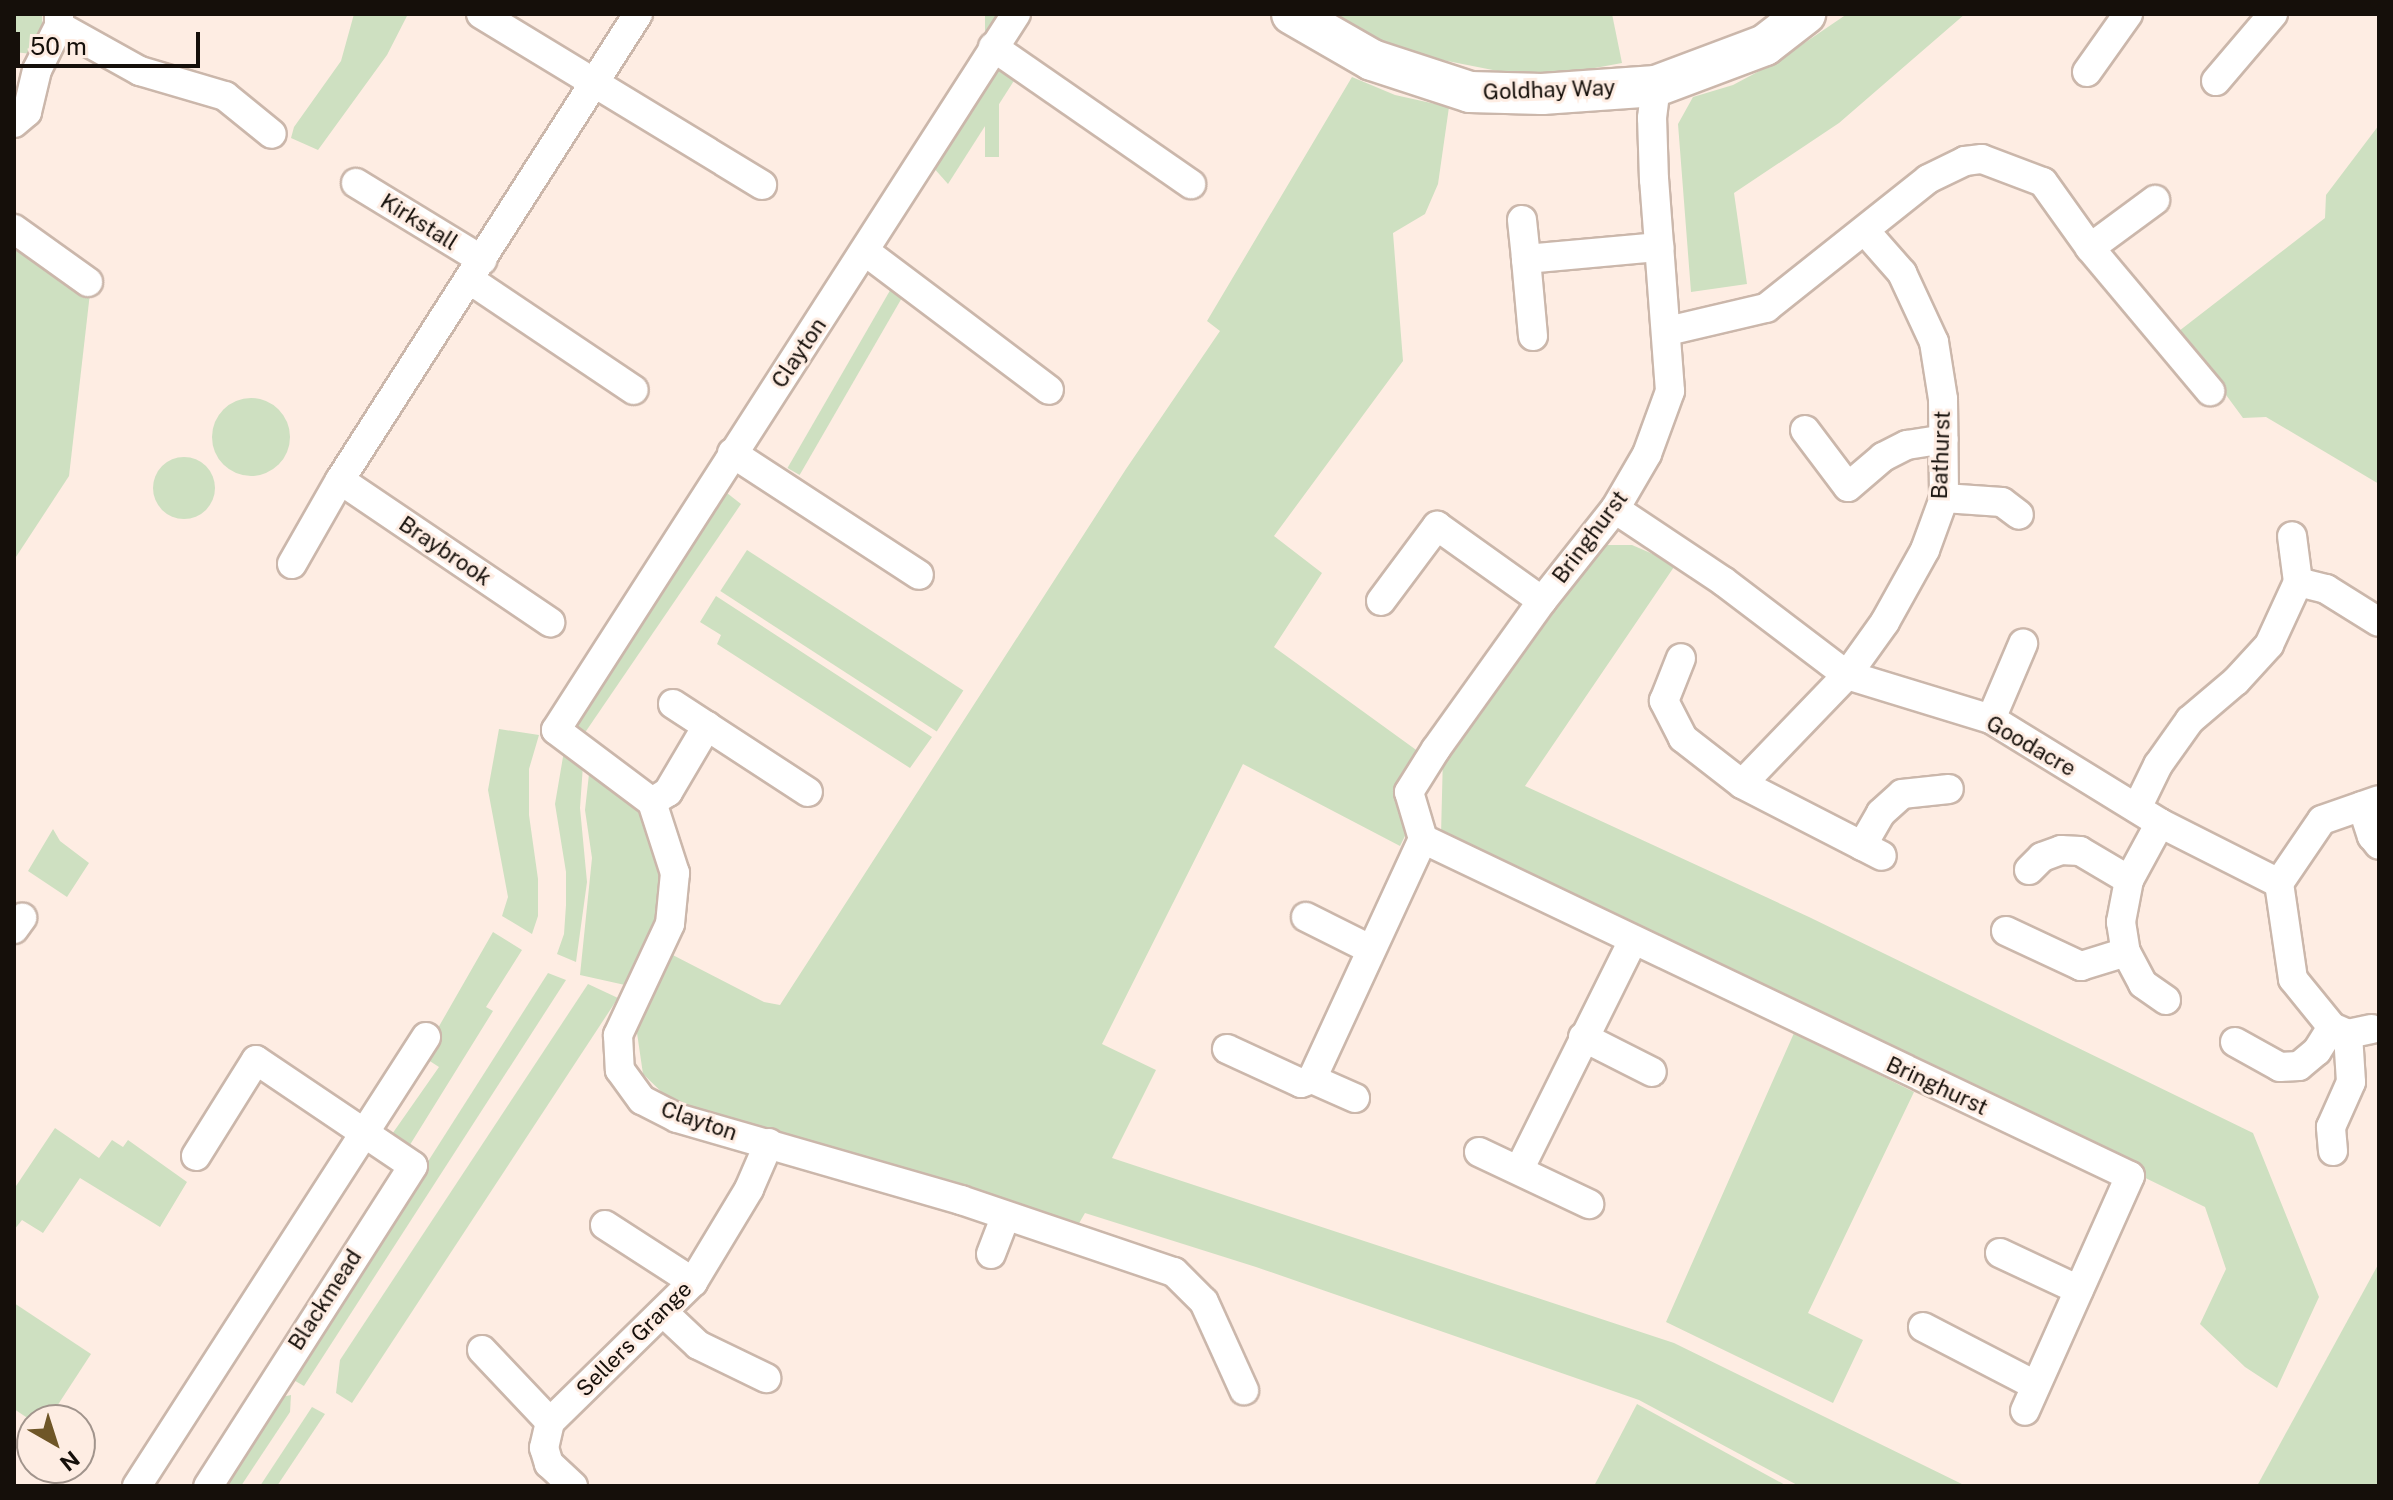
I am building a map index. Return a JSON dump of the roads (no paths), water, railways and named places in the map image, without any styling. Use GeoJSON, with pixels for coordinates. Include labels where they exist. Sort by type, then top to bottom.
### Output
{"type":"FeatureCollection","features":[{"type":"Feature","properties":{"kind":"street"},"geometry":{"type":"LineString","coordinates":[[481,14],[596,81],[762,185]]}},
{"type":"Feature","properties":{"kind":"street"},"geometry":{"type":"LineString","coordinates":[[292,564],[340,480],[638,14]]}},
{"type":"Feature","properties":{"kind":"street","name":"Clayton"},"geometry":{"type":"LineString","coordinates":[[1016,14],[866,252],[732,453],[556,730],[652,802],[675,873],[670,924],[618,1035],[620,1070],[642,1100],[677,1118],[769,1143],[1121,1252],[1174,1272],[1204,1302],[1244,1390]]}},
{"type":"Feature","properties":{"kind":"street","name":"Goldhay Way"},"geometry":{"type":"LineString","coordinates":[[1292,14],[1372,60],[1470,92],[1542,94],[1656,86],[1765,45],[1805,14]]}},
{"type":"Feature","properties":{"kind":"street"},"geometry":{"type":"LineString","coordinates":[[2087,72],[2128,14]]}},
{"type":"Feature","properties":{"kind":"street"},"geometry":{"type":"LineString","coordinates":[[2216,81],[2273,14]]}},
{"type":"Feature","properties":{"kind":"street"},"geometry":{"type":"LineString","coordinates":[[14,123],[27,112],[26,65],[59,20],[140,71],[225,96],[272,134]]}},
{"type":"Feature","properties":{"kind":"street"},"geometry":{"type":"LineString","coordinates":[[993,47],[1191,184]]}},
{"type":"Feature","properties":{"kind":"street","name":"Bringhurst"},"geometry":{"type":"LineString","coordinates":[[1656,86],[1652,118],[1670,391],[1647,454],[1615,509],[1542,601],[1436,749],[1409,792],[1423,839],[1632,942],[2130,1176],[2030,1398],[1923,1327]]}},
{"type":"Feature","properties":{"kind":"street"},"geometry":{"type":"LineString","coordinates":[[1668,331],[1766,308],[1866,232],[1928,179],[1965,161],[1982,159],[2043,182],[2090,248],[2210,391]]}},
{"type":"Feature","properties":{"kind":"street","name":"Kirkstall"},"geometry":{"type":"LineString","coordinates":[[356,183],[476,270]]}},
{"type":"Feature","properties":{"kind":"street"},"geometry":{"type":"LineString","coordinates":[[2090,248],[2155,200]]}},
{"type":"Feature","properties":{"kind":"street"},"geometry":{"type":"LineString","coordinates":[[1522,220],[1533,336]]}},
{"type":"Feature","properties":{"kind":"street"},"geometry":{"type":"LineString","coordinates":[[14,229],[88,282]]}},
{"type":"Feature","properties":{"kind":"street","name":"Bathurst"},"geometry":{"type":"LineString","coordinates":[[1847,675],[1885,622],[1925,550],[1944,498],[1943,399],[1934,342],[1902,273],[1866,232]]}},
{"type":"Feature","properties":{"kind":"street"},"geometry":{"type":"LineString","coordinates":[[1526,259],[1659,247]]}},
{"type":"Feature","properties":{"kind":"street"},"geometry":{"type":"LineString","coordinates":[[866,252],[1049,390]]}},
{"type":"Feature","properties":{"kind":"street"},"geometry":{"type":"LineString","coordinates":[[476,270],[634,390]]}},
{"type":"Feature","properties":{"kind":"street"},"geometry":{"type":"LineString","coordinates":[[1805,430],[1848,487],[1883,457],[1907,445],[1944,439]]}},
{"type":"Feature","properties":{"kind":"street"},"geometry":{"type":"LineString","coordinates":[[732,453],[919,575]]}},
{"type":"Feature","properties":{"kind":"street","name":"Braybrook"},"geometry":{"type":"LineString","coordinates":[[340,480],[550,622]]}},
{"type":"Feature","properties":{"kind":"street"},"geometry":{"type":"LineString","coordinates":[[1944,498],[2002,502],[2019,515]]}},
{"type":"Feature","properties":{"kind":"street","name":"Goodacre"},"geometry":{"type":"LineString","coordinates":[[1615,509],[1723,581],[1847,675],[1991,719],[2148,816],[2279,883]]}},
{"type":"Feature","properties":{"kind":"street"},"geometry":{"type":"LineString","coordinates":[[1381,601],[1444,517],[1542,601]]}},
{"type":"Feature","properties":{"kind":"street"},"geometry":{"type":"LineString","coordinates":[[2166,1000],[2143,984],[2126,952],[2121,922],[2158,765],[2190,720],[2236,681],[2269,645],[2298,582],[2292,536]]}},
{"type":"Feature","properties":{"kind":"street"},"geometry":{"type":"LineString","coordinates":[[2298,582],[2326,589],[2378,632]]}},
{"type":"Feature","properties":{"kind":"street"},"geometry":{"type":"LineString","coordinates":[[1991,719],[2023,644]]}},
{"type":"Feature","properties":{"kind":"street"},"geometry":{"type":"LineString","coordinates":[[1681,658],[1664,701],[1683,738],[1742,784],[1872,851],[1881,813],[1902,794],[1949,789]]}},
{"type":"Feature","properties":{"kind":"street"},"geometry":{"type":"LineString","coordinates":[[1742,784],[1847,675]]}},
{"type":"Feature","properties":{"kind":"street"},"geometry":{"type":"LineString","coordinates":[[673,704],[808,792]]}},
{"type":"Feature","properties":{"kind":"street"},"geometry":{"type":"LineString","coordinates":[[652,802],[668,792],[707,726]]}},
{"type":"Feature","properties":{"kind":"street"},"geometry":{"type":"LineString","coordinates":[[2333,1151],[2331,1127],[2351,1082],[2350,1030],[2293,979],[2279,883],[2322,820],[2370,803],[2379,845]]}},
{"type":"Feature","properties":{"kind":"street"},"geometry":{"type":"LineString","coordinates":[[1312,1079],[1423,839]]}},
{"type":"Feature","properties":{"kind":"street"},"geometry":{"type":"LineString","coordinates":[[2029,870],[2042,857],[2061,850],[2080,851],[2129,880]]}},
{"type":"Feature","properties":{"kind":"street"},"geometry":{"type":"LineString","coordinates":[[1306,917],[1370,949]]}},
{"type":"Feature","properties":{"kind":"street"},"geometry":{"type":"LineString","coordinates":[[2006,931],[2081,966],[2126,952]]}},
{"type":"Feature","properties":{"kind":"street"},"geometry":{"type":"LineString","coordinates":[[1519,1170],[1632,942]]}},
{"type":"Feature","properties":{"kind":"street"},"geometry":{"type":"LineString","coordinates":[[2235,1042],[2280,1067],[2299,1066],[2350,1030]]}},
{"type":"Feature","properties":{"kind":"street"},"geometry":{"type":"LineString","coordinates":[[137,1486],[426,1037]]}},
{"type":"Feature","properties":{"kind":"street"},"geometry":{"type":"LineString","coordinates":[[1583,1037],[1652,1072]]}},
{"type":"Feature","properties":{"kind":"street"},"geometry":{"type":"LineString","coordinates":[[1227,1049],[1301,1083],[1312,1079],[1355,1098]]}},
{"type":"Feature","properties":{"kind":"street","name":"Blackmead"},"geometry":{"type":"LineString","coordinates":[[196,1156],[256,1060],[413,1166],[208,1486]]}},
{"type":"Feature","properties":{"kind":"street","name":"Sellers Grange"},"geometry":{"type":"LineString","coordinates":[[550,1422],[693,1282],[749,1189],[769,1143]]}},
{"type":"Feature","properties":{"kind":"street"},"geometry":{"type":"LineString","coordinates":[[1479,1152],[1589,1204]]}},
{"type":"Feature","properties":{"kind":"street"},"geometry":{"type":"LineString","coordinates":[[991,1254],[1005,1217]]}},
{"type":"Feature","properties":{"kind":"street"},"geometry":{"type":"LineString","coordinates":[[605,1225],[693,1282]]}},
{"type":"Feature","properties":{"kind":"street"},"geometry":{"type":"LineString","coordinates":[[2000,1253],[2079,1290]]}},
{"type":"Feature","properties":{"kind":"street"},"geometry":{"type":"LineString","coordinates":[[663,1312],[698,1345],[766,1378]]}},
{"type":"Feature","properties":{"kind":"street"},"geometry":{"type":"LineString","coordinates":[[482,1350],[550,1422],[544,1448],[546,1456],[549,1464],[573,1486]]}}]}
